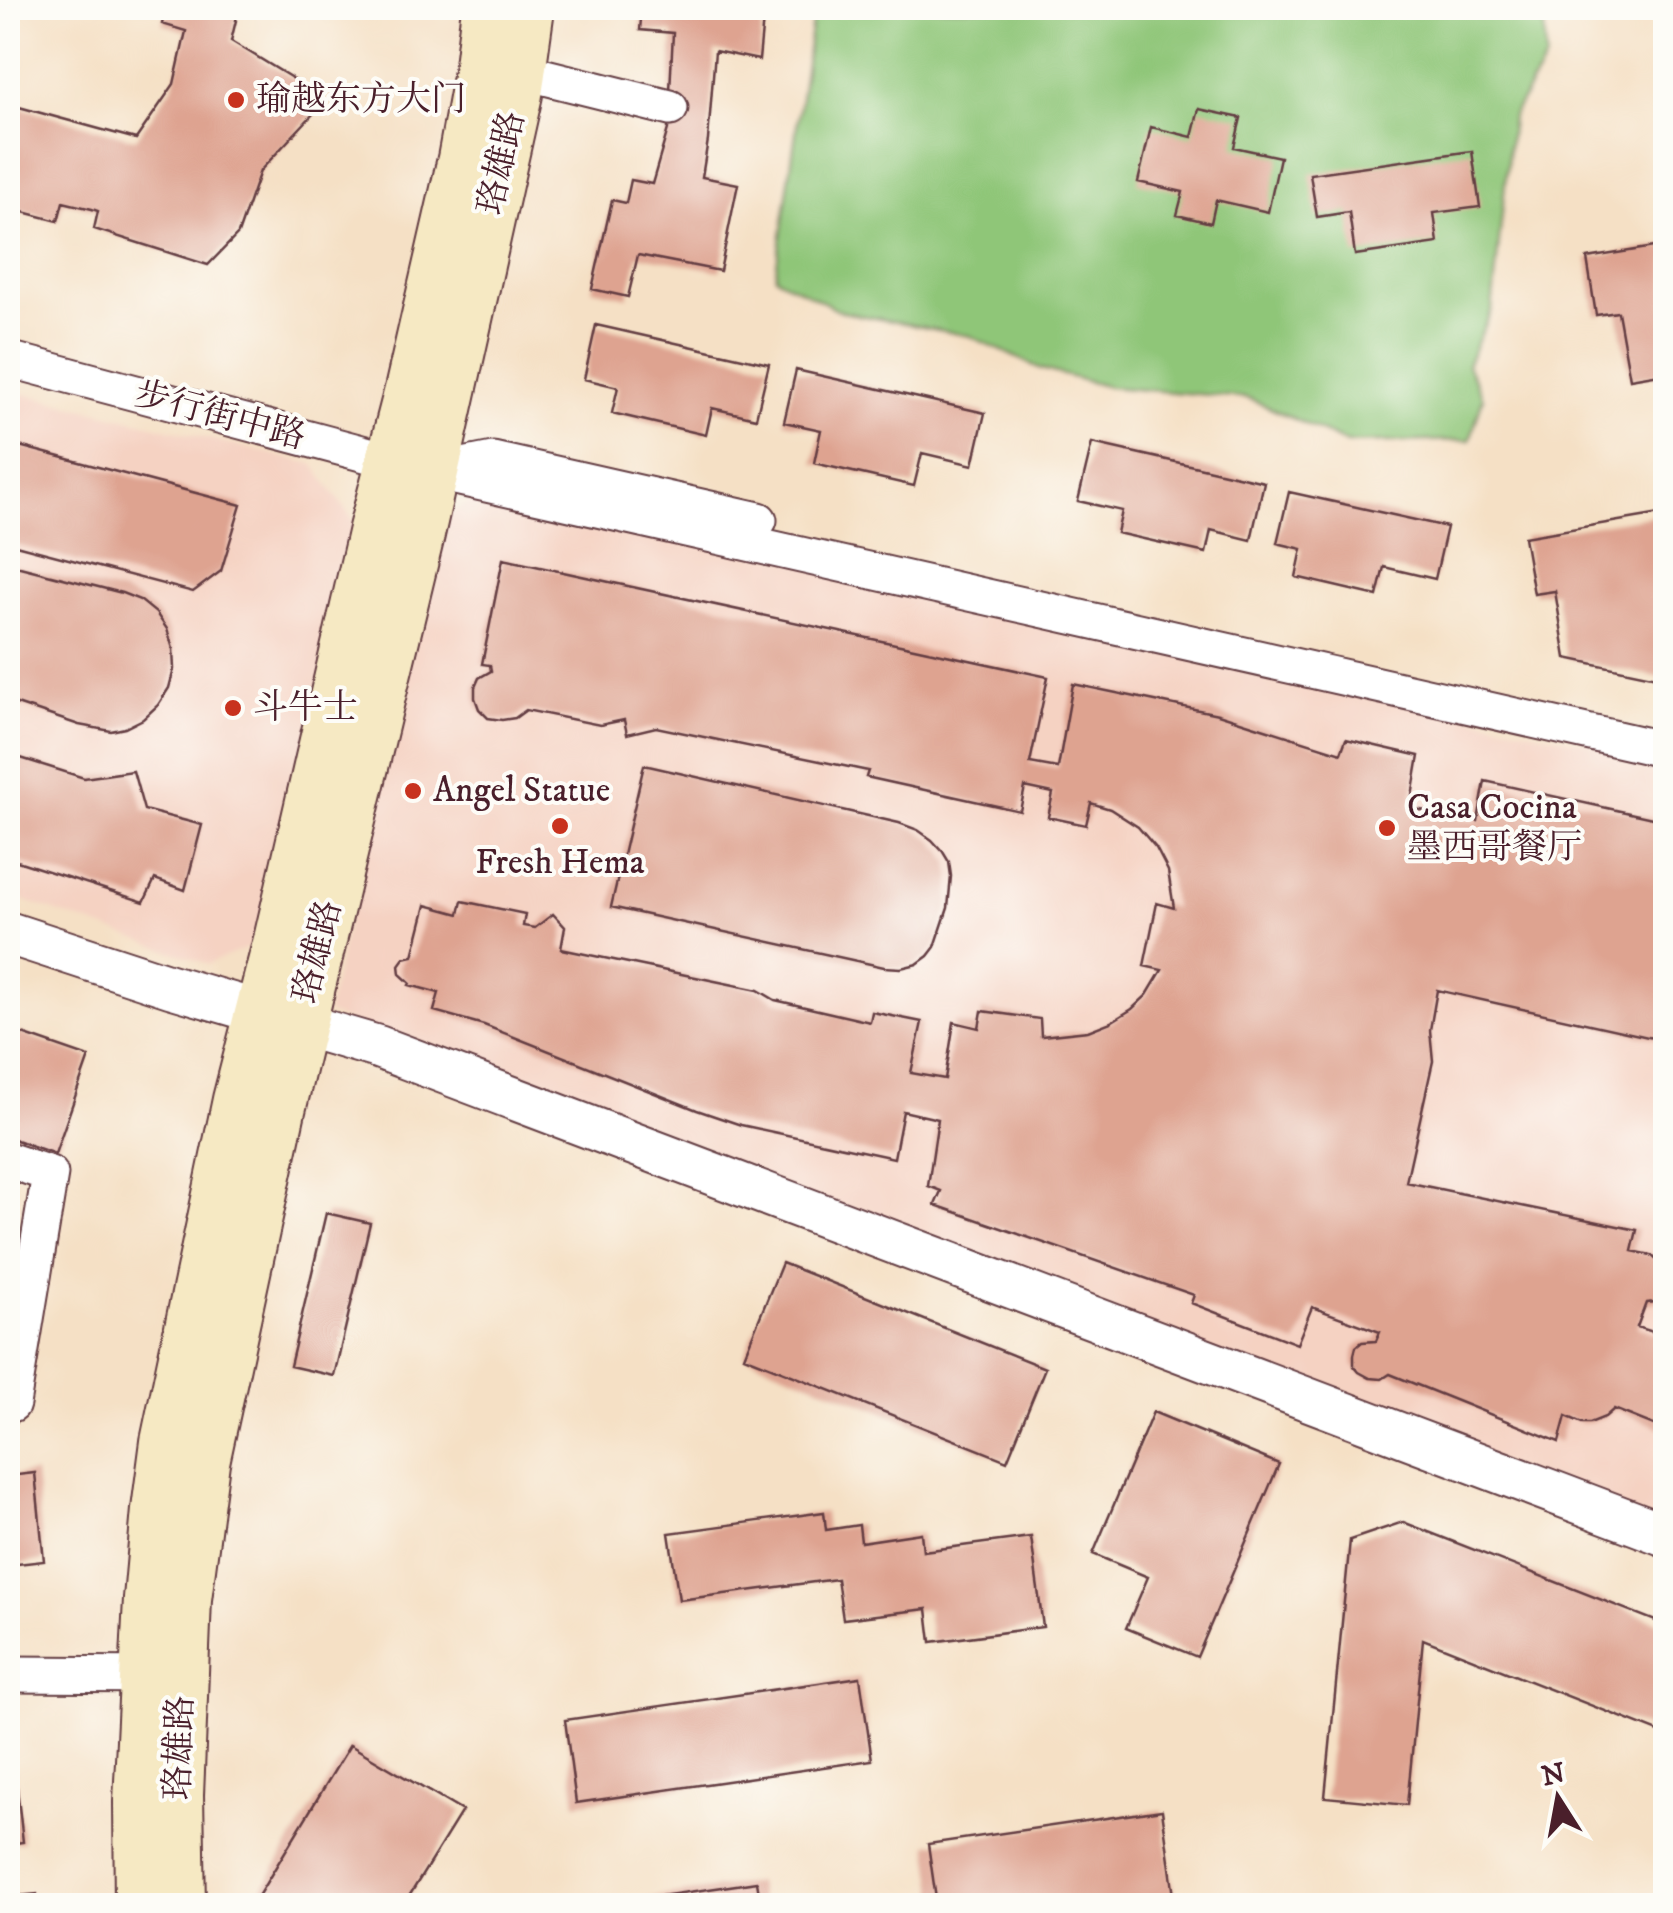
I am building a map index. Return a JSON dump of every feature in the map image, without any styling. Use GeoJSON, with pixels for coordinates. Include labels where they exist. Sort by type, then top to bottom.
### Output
{"type":"FeatureCollection","features":[{"type":"Feature","properties":{"kind":"main road","name":"珞雄路"},"geometry":{"type":"LineString","coordinates":[[412,467],[410,390],[464,159],[487,8]]}},
{"type":"Feature","properties":{"kind":"main road","name":"珞雄路"},"geometry":{"type":"LineString","coordinates":[[140,1906],[139,1821],[164,1675],[186,1599],[204,1462],[279,1024],[412,467],[521,71],[529,8]]}},
{"type":"Feature","properties":{"kind":"main road","name":"珞雄路"},"geometry":{"type":"LineString","coordinates":[[164,1675],[178,1795],[180,1906]]}},
{"type":"Feature","properties":{"kind":"street"},"geometry":{"type":"LineString","coordinates":[[521,71],[670,108]]}},
{"type":"Feature","properties":{"kind":"street","name":"步行街中路"},"geometry":{"type":"LineString","coordinates":[[8,360],[412,467],[1666,750]]}},
{"type":"Feature","properties":{"kind":"street"},"geometry":{"type":"LineString","coordinates":[[412,467],[493,460],[1666,727]]}},
{"type":"Feature","properties":{"kind":"street"},"geometry":{"type":"LineString","coordinates":[[8,933],[279,1024],[378,1047],[1666,1535]]}},
{"type":"Feature","properties":{"kind":"street"},"geometry":{"type":"LineString","coordinates":[[279,1024],[363,1067],[1666,1557]]}},
{"type":"Feature","properties":{"kind":"street"},"geometry":{"type":"LineString","coordinates":[[8,1160],[50,1174],[12,1404],[8,1405]]}},
{"type":"Feature","properties":{"kind":"street"},"geometry":{"type":"LineString","coordinates":[[8,1674],[164,1675]]}},
{"type":"Feature","properties":{"kind":"shaded area"},"geometry":{"type":"Polygon","coordinates":[[[8,390],[313,464],[360,530],[262,942],[208,964],[8,895],[8,390]]]}},
{"type":"Feature","properties":{"kind":"shaded area"},"geometry":{"type":"Polygon","coordinates":[[[502,495],[1665,761],[1665,1525],[327,1013],[440,520],[467,503],[502,495]]]}},
{"type":"Feature","properties":{"kind":"green space"},"geometry":{"type":"Polygon","coordinates":[[[814,8],[1543,8],[1546,59],[1512,117],[1492,310],[1467,365],[1483,398],[1470,440],[1347,443],[1248,398],[1108,387],[1041,369],[970,336],[843,312],[775,277],[814,8]]]}},
{"type":"Feature","properties":{"kind":"building"},"geometry":{"type":"Polygon","coordinates":[[[166,8],[239,8],[231,41],[305,86],[314,113],[260,171],[238,234],[208,265],[94,229],[98,211],[92,209],[63,202],[58,221],[8,208],[8,104],[136,139],[174,84],[186,31],[162,24],[166,8]]]}},
{"type":"Feature","properties":{"kind":"building"},"geometry":{"type":"Polygon","coordinates":[[[642,8],[764,8],[759,60],[715,51],[702,177],[738,184],[720,271],[638,255],[628,297],[592,289],[612,200],[626,203],[631,180],[652,184],[668,129],[673,33],[640,30],[642,8]]]}},
{"type":"Feature","properties":{"kind":"building"},"geometry":{"type":"Polygon","coordinates":[[[1199,109],[1241,118],[1234,147],[1280,157],[1268,212],[1216,200],[1211,223],[1177,215],[1183,192],[1138,182],[1151,127],[1192,137],[1199,109]]]}},
{"type":"Feature","properties":{"kind":"building"},"geometry":{"type":"Polygon","coordinates":[[[1472,151],[1480,207],[1434,213],[1438,243],[1355,255],[1349,212],[1317,217],[1310,174],[1472,151]]]}},
{"type":"Feature","properties":{"kind":"building"},"geometry":{"type":"Polygon","coordinates":[[[1666,245],[1666,373],[1630,379],[1618,312],[1596,315],[1587,258],[1666,245]]]}},
{"type":"Feature","properties":{"kind":"building"},"geometry":{"type":"Polygon","coordinates":[[[596,325],[769,364],[756,418],[712,408],[706,435],[612,413],[618,387],[584,379],[596,325]]]}},
{"type":"Feature","properties":{"kind":"building"},"geometry":{"type":"Polygon","coordinates":[[[796,370],[985,413],[973,465],[922,453],[914,486],[814,463],[821,430],[784,422],[796,370]]]}},
{"type":"Feature","properties":{"kind":"building"},"geometry":{"type":"Polygon","coordinates":[[[8,443],[241,505],[221,571],[193,592],[8,543],[8,443]]]}},
{"type":"Feature","properties":{"kind":"building"},"geometry":{"type":"Polygon","coordinates":[[[1092,443],[1264,482],[1251,540],[1211,530],[1206,553],[1117,533],[1122,511],[1078,501],[1092,443]]]}},
{"type":"Feature","properties":{"kind":"building"},"geometry":{"type":"Polygon","coordinates":[[[1289,492],[1447,527],[1435,579],[1384,567],[1377,596],[1296,577],[1302,549],[1277,543],[1289,492]]]}},
{"type":"Feature","properties":{"kind":"building"},"geometry":{"type":"Polygon","coordinates":[[[1666,513],[1666,679],[1566,658],[1555,591],[1534,594],[1524,537],[1666,513]]]}},
{"type":"Feature","properties":{"kind":"building"},"geometry":{"type":"Polygon","coordinates":[[[503,559],[1048,677],[1030,763],[1058,768],[1073,684],[1218,714],[1341,753],[1346,739],[1419,756],[1410,808],[1478,821],[1485,781],[1666,821],[1666,1041],[1437,990],[1430,1030],[1433,1061],[1406,1182],[1637,1230],[1632,1251],[1651,1255],[1666,1273],[1664,1297],[1646,1303],[1637,1327],[1666,1336],[1666,1430],[1614,1409],[1590,1423],[1566,1416],[1559,1442],[1390,1374],[1382,1379],[1359,1372],[1354,1366],[1356,1347],[1362,1342],[1376,1341],[1380,1332],[1312,1307],[1297,1344],[1191,1303],[1194,1295],[935,1205],[941,1191],[928,1186],[938,1119],[903,1111],[894,1158],[741,1125],[484,1025],[434,1011],[439,993],[409,985],[400,974],[399,965],[404,958],[413,956],[426,905],[459,914],[462,901],[525,914],[523,926],[535,928],[553,914],[565,927],[561,949],[758,990],[775,1000],[870,1022],[872,1012],[922,1022],[911,1073],[945,1079],[954,1022],[979,1028],[982,1011],[1040,1019],[1041,1036],[1088,1031],[1132,1009],[1147,995],[1162,970],[1144,966],[1157,903],[1174,908],[1168,871],[1156,848],[1138,827],[1110,809],[1091,803],[1086,825],[1048,817],[1053,793],[1025,787],[1020,811],[866,777],[868,771],[656,727],[627,734],[624,720],[600,725],[526,710],[515,718],[488,718],[479,709],[475,687],[479,678],[491,671],[490,665],[482,664],[503,559]]]}},
{"type":"Feature","properties":{"kind":"building"},"geometry":{"type":"Polygon","coordinates":[[[8,564],[122,593],[140,600],[156,613],[167,629],[174,669],[169,688],[158,705],[143,719],[111,731],[79,725],[8,701],[8,564]]]}},
{"type":"Feature","properties":{"kind":"building"},"geometry":{"type":"Polygon","coordinates":[[[8,754],[84,778],[133,771],[144,810],[202,825],[185,890],[155,879],[144,902],[8,858],[8,754]]]}},
{"type":"Feature","properties":{"kind":"building"},"geometry":{"type":"Polygon","coordinates":[[[644,765],[918,830],[932,840],[949,862],[948,908],[935,947],[917,964],[884,967],[611,907],[644,765]]]}},
{"type":"Feature","properties":{"kind":"building"},"geometry":{"type":"Polygon","coordinates":[[[8,1029],[89,1057],[55,1154],[8,1137],[8,1029]]]}},
{"type":"Feature","properties":{"kind":"building"},"geometry":{"type":"Polygon","coordinates":[[[326,1213],[370,1223],[334,1376],[290,1366],[326,1213]]]}},
{"type":"Feature","properties":{"kind":"building"},"geometry":{"type":"Polygon","coordinates":[[[782,1263],[1045,1368],[1007,1461],[744,1356],[782,1263]]]}},
{"type":"Feature","properties":{"kind":"building"},"geometry":{"type":"Polygon","coordinates":[[[1153,1412],[1279,1464],[1197,1657],[1126,1628],[1148,1577],[1093,1554],[1153,1412]]]}},
{"type":"Feature","properties":{"kind":"building"},"geometry":{"type":"Polygon","coordinates":[[[35,1473],[44,1561],[8,1565],[8,1476],[35,1473]]]}},
{"type":"Feature","properties":{"kind":"building"},"geometry":{"type":"Polygon","coordinates":[[[824,1512],[826,1530],[859,1525],[861,1542],[921,1533],[923,1551],[1031,1537],[1043,1627],[931,1642],[927,1609],[843,1619],[837,1579],[679,1600],[669,1533],[824,1512]]]}},
{"type":"Feature","properties":{"kind":"building"},"geometry":{"type":"Polygon","coordinates":[[[1403,1522],[1666,1625],[1666,1735],[1423,1639],[1407,1805],[1325,1797],[1350,1540],[1403,1522]]]}},
{"type":"Feature","properties":{"kind":"building"},"geometry":{"type":"Polygon","coordinates":[[[860,1677],[872,1760],[576,1803],[565,1720],[860,1677]]]}},
{"type":"Feature","properties":{"kind":"building"},"geometry":{"type":"Polygon","coordinates":[[[350,1745],[462,1811],[403,1906],[252,1906],[350,1745]]]}},
{"type":"Feature","properties":{"kind":"building"},"geometry":{"type":"Polygon","coordinates":[[[15,1770],[23,1842],[8,1844],[8,1771],[15,1770]]]}},
{"type":"Feature","properties":{"kind":"building"},"geometry":{"type":"Polygon","coordinates":[[[1162,1810],[1174,1896],[1106,1906],[937,1906],[928,1844],[1162,1810]]]}},
{"type":"Feature","properties":{"kind":"building"},"geometry":{"type":"Polygon","coordinates":[[[757,1882],[761,1906],[613,1906],[613,1903],[757,1882]]]}},
{"type":"Feature","properties":{"kind":"building"},"geometry":{"type":"Polygon","coordinates":[[[37,1894],[38,1906],[8,1906],[8,1897],[37,1894]]]}},
{"type":"Feature","properties":{"kind":"place","name":"瑜越东方大门"},"geometry":{"type":"Point","coordinates":[236,100]}},
{"type":"Feature","properties":{"kind":"place","name":"斗牛士"},"geometry":{"type":"Point","coordinates":[233,708]}},
{"type":"Feature","properties":{"kind":"place","name":"Angel Statue"},"geometry":{"type":"Point","coordinates":[413,791]}},
{"type":"Feature","properties":{"kind":"place","name":"Fresh Hema"},"geometry":{"type":"Point","coordinates":[560,826]}},
{"type":"Feature","properties":{"kind":"place","name":"Casa Cocina 墨西哥餐厅"},"geometry":{"type":"Point","coordinates":[1387,828]}}]}
